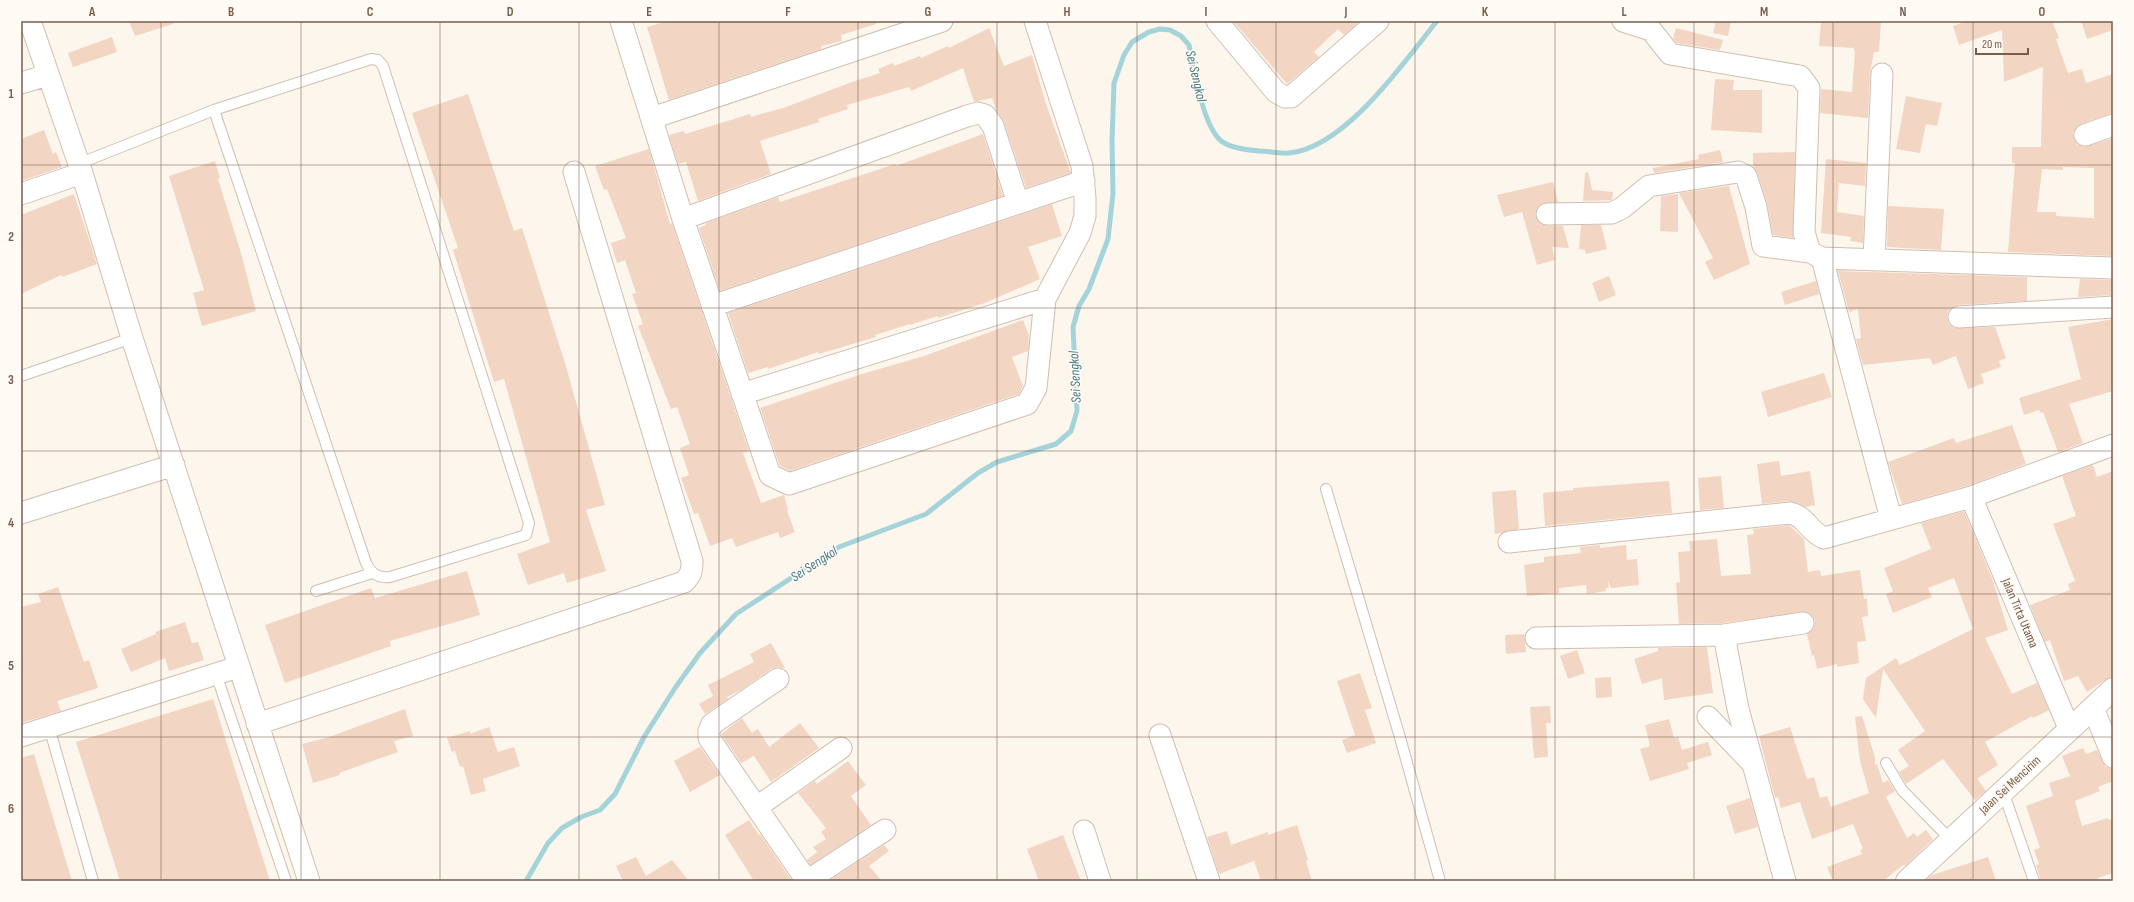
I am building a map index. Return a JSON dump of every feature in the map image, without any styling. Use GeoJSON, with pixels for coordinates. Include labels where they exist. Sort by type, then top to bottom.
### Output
{"type":"FeatureCollection","features":[{"type":"Feature","properties":{"kind":"street"},"geometry":{"type":"LineString","coordinates":[[30,21],[80,169],[132,338],[226,624],[238,667],[308,881]]}},
{"type":"Feature","properties":{"kind":"street"},"geometry":{"type":"LineString","coordinates":[[621,21],[683,219],[770,476],[789,484],[1027,404],[1036,388],[1045,299],[1080,233],[1084,216],[1084,181],[1082,166],[1035,21]]}},
{"type":"Feature","properties":{"kind":"street"},"geometry":{"type":"LineString","coordinates":[[652,118],[942,21]]}},
{"type":"Feature","properties":{"kind":"street"},"geometry":{"type":"LineString","coordinates":[[1218,21],[1276,92],[1285,97],[1291,97],[1378,21]]}},
{"type":"Feature","properties":{"kind":"street"},"geometry":{"type":"LineString","coordinates":[[1624,21],[1651,30],[1670,54],[1800,76],[1809,88],[1804,232],[1816,255],[1891,519]]}},
{"type":"Feature","properties":{"kind":"street"},"geometry":{"type":"LineString","coordinates":[[1874,260],[1882,74]]}},
{"type":"Feature","properties":{"kind":"street"},"geometry":{"type":"LineString","coordinates":[[21,83],[48,75]]}},
{"type":"Feature","properties":{"kind":"street"},"geometry":{"type":"LineString","coordinates":[[683,219],[967,116],[978,114],[985,115],[993,126],[1018,203]]}},
{"type":"Feature","properties":{"kind":"street"},"geometry":{"type":"LineString","coordinates":[[2085,135],[2113,125]]}},
{"type":"Feature","properties":{"kind":"street"},"geometry":{"type":"LineString","coordinates":[[21,194],[80,169]]}},
{"type":"Feature","properties":{"kind":"street"},"geometry":{"type":"LineString","coordinates":[[257,724],[684,582],[690,576],[692,561],[574,172]]}},
{"type":"Feature","properties":{"kind":"street"},"geometry":{"type":"LineString","coordinates":[[1547,214],[1612,213],[1622,208],[1649,186],[1738,172],[1746,176],[1756,207],[1763,246],[1816,255],[1874,260],[2113,268]]}},
{"type":"Feature","properties":{"kind":"street"},"geometry":{"type":"LineString","coordinates":[[712,306],[1084,181]]}},
{"type":"Feature","properties":{"kind":"street"},"geometry":{"type":"LineString","coordinates":[[742,394],[1045,299]]}},
{"type":"Feature","properties":{"kind":"street"},"geometry":{"type":"LineString","coordinates":[[1959,317],[2113,307]]}},
{"type":"Feature","properties":{"kind":"street"},"geometry":{"type":"LineString","coordinates":[[1509,542],[1790,513],[1802,517],[1813,532],[1824,538],[1971,497],[2113,445]]}},
{"type":"Feature","properties":{"kind":"street"},"geometry":{"type":"LineString","coordinates":[[21,513],[174,465]]}},
{"type":"Feature","properties":{"kind":"street","name":"Jalan Tirta Utama"},"geometry":{"type":"LineString","coordinates":[[1971,497],[2069,728]]}},
{"type":"Feature","properties":{"kind":"street"},"geometry":{"type":"LineString","coordinates":[[1536,638],[1724,635],[1803,623]]}},
{"type":"Feature","properties":{"kind":"street"},"geometry":{"type":"LineString","coordinates":[[1724,635],[1738,709],[1785,881]]}},
{"type":"Feature","properties":{"kind":"street"},"geometry":{"type":"LineString","coordinates":[[21,736],[238,667]]}},
{"type":"Feature","properties":{"kind":"street"},"geometry":{"type":"LineString","coordinates":[[778,679],[712,724],[709,731],[709,738],[807,881],[885,830]]}},
{"type":"Feature","properties":{"kind":"street","name":"Jalan Sei Mencirim"},"geometry":{"type":"LineString","coordinates":[[1906,881],[2069,728],[2113,689]]}},
{"type":"Feature","properties":{"kind":"street"},"geometry":{"type":"LineString","coordinates":[[2093,708],[2113,757]]}},
{"type":"Feature","properties":{"kind":"street"},"geometry":{"type":"LineString","coordinates":[[1708,717],[1753,764]]}},
{"type":"Feature","properties":{"kind":"street"},"geometry":{"type":"LineString","coordinates":[[1160,734],[1209,881]]}},
{"type":"Feature","properties":{"kind":"street"},"geometry":{"type":"LineString","coordinates":[[756,807],[842,748]]}},
{"type":"Feature","properties":{"kind":"street"},"geometry":{"type":"LineString","coordinates":[[1084,831],[1100,881]]}},
{"type":"Feature","properties":{"kind":"lane"},"geometry":{"type":"LineString","coordinates":[[80,169],[214,110],[371,59],[378,60],[383,66],[529,527],[526,535],[390,577],[379,578],[372,573],[364,555],[214,110]]}},
{"type":"Feature","properties":{"kind":"lane"},"geometry":{"type":"LineString","coordinates":[[21,376],[132,338]]}},
{"type":"Feature","properties":{"kind":"lane"},"geometry":{"type":"LineString","coordinates":[[1326,489],[1397,727],[1440,881]]}},
{"type":"Feature","properties":{"kind":"lane"},"geometry":{"type":"LineString","coordinates":[[316,592],[372,573]]}},
{"type":"Feature","properties":{"kind":"lane"},"geometry":{"type":"LineString","coordinates":[[216,674],[286,881]]}},
{"type":"Feature","properties":{"kind":"lane"},"geometry":{"type":"LineString","coordinates":[[49,727],[93,881]]}},
{"type":"Feature","properties":{"kind":"lane"},"geometry":{"type":"LineString","coordinates":[[1886,763],[1902,790],[1950,840]]}},
{"type":"Feature","properties":{"kind":"lane"},"geometry":{"type":"LineString","coordinates":[[2003,791],[2034,881]]}},
{"type":"Feature","properties":{"kind":"building"},"geometry":{"type":"Polygon","coordinates":[[[129,21],[173,21],[173,24],[135,36],[129,21]]]}},
{"type":"Feature","properties":{"kind":"building"},"geometry":{"type":"Polygon","coordinates":[[[667,21],[876,21],[876,24],[841,35],[842,41],[821,46],[821,49],[669,100],[647,27],[667,21]]]}},
{"type":"Feature","properties":{"kind":"building"},"geometry":{"type":"Polygon","coordinates":[[[1233,21],[1360,21],[1344,35],[1338,29],[1314,52],[1319,57],[1287,84],[1233,21]]]}},
{"type":"Feature","properties":{"kind":"building"},"geometry":{"type":"Polygon","coordinates":[[[1716,21],[1731,21],[1728,36],[1713,33],[1716,21]]]}},
{"type":"Feature","properties":{"kind":"building"},"geometry":{"type":"Polygon","coordinates":[[[1821,21],[1881,21],[1879,52],[1874,52],[1870,73],[1868,118],[1820,113],[1821,89],[1852,92],[1855,51],[1854,48],[1819,46],[1821,21]]]}},
{"type":"Feature","properties":{"kind":"building"},"geometry":{"type":"Polygon","coordinates":[[[1967,21],[2052,21],[2059,38],[2056,39],[2068,73],[2082,69],[2086,83],[2113,74],[2113,113],[2081,124],[2073,133],[2077,144],[2083,147],[2113,138],[2113,256],[2008,252],[2015,163],[2012,163],[2012,147],[2041,147],[2043,67],[2004,82],[2002,30],[1959,45],[1953,26],[1967,21]],[[2063,167],[2063,170],[2042,169],[2037,212],[2056,212],[2056,216],[2094,218],[2094,168],[2063,167]]]}},
{"type":"Feature","properties":{"kind":"building"},"geometry":{"type":"Polygon","coordinates":[[[2081,21],[2113,21],[2113,30],[2087,39],[2081,21]]]}},
{"type":"Feature","properties":{"kind":"building"},"geometry":{"type":"Polygon","coordinates":[[[989,28],[1004,66],[1032,55],[1046,104],[1071,173],[1026,188],[1004,122],[996,110],[992,98],[974,102],[963,68],[911,91],[909,87],[847,105],[848,109],[818,119],[819,122],[760,141],[771,174],[698,201],[686,162],[678,164],[669,135],[684,131],[685,134],[750,114],[751,117],[786,107],[880,73],[878,69],[893,63],[894,66],[920,56],[921,58],[948,46],[949,48],[989,28]]]}},
{"type":"Feature","properties":{"kind":"building"},"geometry":{"type":"Polygon","coordinates":[[[1676,28],[1723,40],[1720,50],[1677,43],[1673,38],[1676,28]]]}},
{"type":"Feature","properties":{"kind":"building"},"geometry":{"type":"Polygon","coordinates":[[[112,37],[117,52],[73,67],[68,53],[112,37]]]}},
{"type":"Feature","properties":{"kind":"building"},"geometry":{"type":"Polygon","coordinates":[[[1715,79],[1734,80],[1733,90],[1762,90],[1762,133],[1711,130],[1715,79]]]}},
{"type":"Feature","properties":{"kind":"building"},"geometry":{"type":"Polygon","coordinates":[[[468,94],[514,231],[522,228],[565,363],[605,505],[586,510],[606,571],[567,583],[564,573],[528,585],[517,554],[550,542],[504,379],[494,382],[453,250],[458,248],[412,113],[468,94]]]}},
{"type":"Feature","properties":{"kind":"building"},"geometry":{"type":"Polygon","coordinates":[[[1906,96],[1942,103],[1937,126],[1926,124],[1920,153],[1896,149],[1906,96]]]}},
{"type":"Feature","properties":{"kind":"building"},"geometry":{"type":"Polygon","coordinates":[[[44,130],[53,154],[56,152],[62,167],[21,181],[21,139],[44,130]]]}},
{"type":"Feature","properties":{"kind":"building"},"geometry":{"type":"Polygon","coordinates":[[[983,134],[1003,196],[720,291],[699,228],[706,225],[706,223],[778,197],[780,202],[895,164],[896,166],[983,134]]]}},
{"type":"Feature","properties":{"kind":"building"},"geometry":{"type":"Polygon","coordinates":[[[649,149],[670,224],[672,223],[749,451],[743,453],[761,503],[784,495],[787,511],[795,532],[780,538],[778,532],[736,547],[732,538],[710,546],[698,513],[694,514],[681,478],[689,475],[680,448],[690,444],[677,407],[671,409],[638,326],[643,324],[632,294],[636,293],[625,260],[617,263],[611,243],[626,238],[607,189],[604,190],[595,166],[649,149]]]}},
{"type":"Feature","properties":{"kind":"building"},"geometry":{"type":"Polygon","coordinates":[[[1720,150],[1723,162],[1654,173],[1653,168],[1699,159],[1698,155],[1720,150]]]}},
{"type":"Feature","properties":{"kind":"building"},"geometry":{"type":"Polygon","coordinates":[[[1795,152],[1793,238],[1773,235],[1767,203],[1757,172],[1753,166],[1753,153],[1795,152]]]}},
{"type":"Feature","properties":{"kind":"building"},"geometry":{"type":"Polygon","coordinates":[[[1826,159],[1866,163],[1865,186],[1839,183],[1837,212],[1864,216],[1863,243],[1850,241],[1851,237],[1821,233],[1826,159]]]}},
{"type":"Feature","properties":{"kind":"building"},"geometry":{"type":"Polygon","coordinates":[[[215,161],[220,178],[218,179],[241,253],[256,311],[202,326],[193,293],[204,290],[169,176],[215,161]]]}},
{"type":"Feature","properties":{"kind":"building"},"geometry":{"type":"Polygon","coordinates":[[[1588,172],[1592,190],[1613,192],[1612,200],[1583,201],[1585,173],[1588,172]]]}},
{"type":"Feature","properties":{"kind":"building"},"geometry":{"type":"Polygon","coordinates":[[[1553,182],[1558,202],[1541,204],[1536,209],[1535,215],[1537,220],[1542,225],[1563,226],[1569,248],[1552,247],[1555,260],[1537,265],[1522,212],[1504,217],[1497,195],[1553,182]]]}},
{"type":"Feature","properties":{"kind":"building"},"geometry":{"type":"Polygon","coordinates":[[[1729,186],[1750,264],[1714,280],[1705,262],[1713,258],[1679,193],[1729,186]]]}},
{"type":"Feature","properties":{"kind":"building"},"geometry":{"type":"Polygon","coordinates":[[[74,194],[97,264],[62,277],[61,275],[21,294],[21,215],[74,194]]]}},
{"type":"Feature","properties":{"kind":"building"},"geometry":{"type":"Polygon","coordinates":[[[1678,194],[1678,232],[1660,231],[1661,196],[1678,194]]]}},
{"type":"Feature","properties":{"kind":"building"},"geometry":{"type":"Polygon","coordinates":[[[1052,204],[1062,236],[1028,247],[1040,279],[985,303],[938,318],[938,316],[910,324],[875,335],[876,337],[819,354],[818,352],[768,369],[768,367],[748,373],[728,313],[1052,204]]]}},
{"type":"Feature","properties":{"kind":"building"},"geometry":{"type":"Polygon","coordinates":[[[1888,206],[1944,209],[1941,250],[1887,247],[1888,206]]]}},
{"type":"Feature","properties":{"kind":"building"},"geometry":{"type":"Polygon","coordinates":[[[1581,225],[1601,225],[1607,249],[1586,254],[1585,250],[1579,249],[1581,225]]]}},
{"type":"Feature","properties":{"kind":"building"},"geometry":{"type":"Polygon","coordinates":[[[1838,271],[2027,277],[2027,301],[1958,305],[1948,311],[1947,318],[1949,324],[1954,328],[1995,327],[2006,358],[1999,361],[2001,367],[1981,374],[1984,383],[1968,389],[1956,356],[1933,365],[1930,358],[1863,365],[1856,339],[1861,338],[1858,309],[1849,312],[1838,271]]]}},
{"type":"Feature","properties":{"kind":"building"},"geometry":{"type":"Polygon","coordinates":[[[1609,276],[1616,295],[1599,302],[1592,283],[1609,276]]]}},
{"type":"Feature","properties":{"kind":"building"},"geometry":{"type":"Polygon","coordinates":[[[2080,279],[2113,280],[2113,295],[2078,297],[2080,279]]]}},
{"type":"Feature","properties":{"kind":"building"},"geometry":{"type":"Polygon","coordinates":[[[1816,281],[1819,294],[1785,305],[1781,292],[1816,281]]]}},
{"type":"Feature","properties":{"kind":"building"},"geometry":{"type":"Polygon","coordinates":[[[2113,319],[2113,391],[2069,404],[2083,443],[2058,452],[2043,412],[2041,413],[2039,410],[2024,415],[2019,398],[2081,379],[2068,327],[2113,319]]]}},
{"type":"Feature","properties":{"kind":"building"},"geometry":{"type":"Polygon","coordinates":[[[1023,320],[1029,336],[1028,351],[1012,357],[1023,386],[1019,394],[790,471],[780,466],[760,408],[862,374],[924,356],[1023,320]]]}},
{"type":"Feature","properties":{"kind":"building"},"geometry":{"type":"Polygon","coordinates":[[[1824,373],[1832,397],[1768,417],[1761,392],[1824,373]]]}},
{"type":"Feature","properties":{"kind":"building"},"geometry":{"type":"Polygon","coordinates":[[[2012,425],[2026,464],[1967,486],[1902,504],[1888,462],[1954,438],[1956,443],[2012,425]]]}},
{"type":"Feature","properties":{"kind":"building"},"geometry":{"type":"Polygon","coordinates":[[[1779,461],[1781,476],[1810,471],[1815,505],[1806,507],[1789,501],[1762,504],[1757,464],[1779,461]]]}},
{"type":"Feature","properties":{"kind":"building"},"geometry":{"type":"Polygon","coordinates":[[[2093,465],[2097,477],[2113,471],[2113,677],[2105,680],[2087,692],[2078,676],[2064,681],[2050,640],[2045,642],[2030,605],[2070,590],[2068,584],[2075,581],[2053,524],[2076,516],[2062,476],[2093,465]]]}},
{"type":"Feature","properties":{"kind":"building"},"geometry":{"type":"Polygon","coordinates":[[[1721,476],[1724,508],[1700,510],[1698,478],[1721,476]]]}},
{"type":"Feature","properties":{"kind":"building"},"geometry":{"type":"Polygon","coordinates":[[[1669,481],[1672,513],[1545,526],[1543,493],[1573,490],[1573,488],[1669,481]]]}},
{"type":"Feature","properties":{"kind":"building"},"geometry":{"type":"Polygon","coordinates":[[[1516,490],[1519,529],[1495,534],[1492,492],[1516,490]]]}},
{"type":"Feature","properties":{"kind":"building"},"geometry":{"type":"Polygon","coordinates":[[[1964,511],[1992,578],[2008,630],[1985,638],[2012,694],[2037,683],[2049,710],[2033,718],[2032,716],[1985,742],[1998,765],[1978,778],[1986,791],[1975,800],[1943,759],[1906,784],[1899,772],[1909,766],[1898,750],[1925,731],[1883,669],[1876,718],[1863,699],[1866,678],[1896,658],[1900,665],[1973,629],[1954,578],[1928,588],[1932,597],[1893,613],[1886,594],[1893,591],[1884,568],[1931,549],[1921,523],[1964,511]]]}},
{"type":"Feature","properties":{"kind":"building"},"geometry":{"type":"Polygon","coordinates":[[[1789,525],[1804,539],[1808,572],[1820,570],[1821,576],[1860,570],[1864,599],[1867,598],[1868,616],[1862,617],[1866,641],[1857,642],[1859,663],[1837,667],[1837,664],[1817,669],[1814,655],[1812,656],[1807,634],[1814,628],[1815,621],[1812,615],[1807,612],[1723,623],[1679,624],[1676,583],[1680,582],[1678,552],[1690,551],[1689,541],[1717,539],[1721,576],[1751,574],[1747,535],[1754,534],[1753,529],[1789,525]]]}},
{"type":"Feature","properties":{"kind":"building"},"geometry":{"type":"Polygon","coordinates":[[[1600,545],[1600,548],[1626,545],[1627,560],[1637,559],[1639,585],[1611,588],[1608,581],[1609,588],[1606,588],[1606,591],[1587,594],[1586,585],[1559,588],[1559,593],[1527,596],[1524,565],[1544,562],[1544,557],[1581,553],[1580,547],[1600,545]]]}},
{"type":"Feature","properties":{"kind":"building"},"geometry":{"type":"Polygon","coordinates":[[[467,571],[480,615],[390,641],[391,646],[285,683],[265,625],[371,588],[375,598],[467,571]]]}},
{"type":"Feature","properties":{"kind":"building"},"geometry":{"type":"Polygon","coordinates":[[[58,587],[84,662],[89,660],[98,688],[57,701],[61,711],[21,723],[21,607],[41,602],[38,594],[58,587]]]}},
{"type":"Feature","properties":{"kind":"building"},"geometry":{"type":"Polygon","coordinates":[[[185,622],[192,643],[198,642],[204,660],[169,671],[165,658],[131,672],[121,649],[156,634],[155,632],[185,622]]]}},
{"type":"Feature","properties":{"kind":"building"},"geometry":{"type":"Polygon","coordinates":[[[1524,634],[1526,652],[1506,654],[1505,635],[1524,634]]]}},
{"type":"Feature","properties":{"kind":"building"},"geometry":{"type":"Polygon","coordinates":[[[771,643],[785,668],[777,667],[771,669],[741,690],[727,697],[728,699],[705,714],[699,704],[713,696],[708,685],[754,662],[750,654],[771,643]]]}},
{"type":"Feature","properties":{"kind":"building"},"geometry":{"type":"Polygon","coordinates":[[[1707,647],[1713,693],[1664,700],[1662,678],[1642,684],[1634,659],[1658,651],[1658,648],[1707,647]]]}},
{"type":"Feature","properties":{"kind":"building"},"geometry":{"type":"Polygon","coordinates":[[[1577,650],[1585,673],[1568,679],[1560,656],[1577,650]]]}},
{"type":"Feature","properties":{"kind":"building"},"geometry":{"type":"Polygon","coordinates":[[[1360,673],[1372,708],[1365,710],[1376,743],[1347,753],[1342,740],[1355,735],[1337,681],[1360,673]]]}},
{"type":"Feature","properties":{"kind":"building"},"geometry":{"type":"Polygon","coordinates":[[[1611,677],[1612,697],[1596,698],[1595,678],[1611,677]]]}},
{"type":"Feature","properties":{"kind":"building"},"geometry":{"type":"Polygon","coordinates":[[[213,699],[270,881],[120,881],[76,742],[213,699]]]}},
{"type":"Feature","properties":{"kind":"building"},"geometry":{"type":"Polygon","coordinates":[[[1550,706],[1551,723],[1546,723],[1548,757],[1534,758],[1530,707],[1550,706]]]}},
{"type":"Feature","properties":{"kind":"building"},"geometry":{"type":"Polygon","coordinates":[[[405,709],[413,736],[394,741],[398,752],[339,773],[340,775],[313,783],[302,744],[329,737],[405,709]]]}},
{"type":"Feature","properties":{"kind":"building"},"geometry":{"type":"Polygon","coordinates":[[[1862,716],[1875,757],[1875,765],[1877,764],[1883,783],[1888,780],[1895,791],[1886,797],[1907,838],[1914,833],[1917,837],[1926,830],[1933,839],[1905,866],[1903,865],[1883,881],[1833,881],[1827,867],[1862,854],[1860,850],[1863,849],[1853,824],[1812,839],[1800,802],[1781,808],[1778,797],[1775,798],[1759,736],[1790,727],[1807,779],[1814,777],[1820,798],[1827,796],[1831,807],[1869,793],[1860,761],[1855,717],[1862,716]]]}},
{"type":"Feature","properties":{"kind":"building"},"geometry":{"type":"Polygon","coordinates":[[[742,718],[752,733],[758,729],[769,747],[800,723],[819,748],[771,782],[754,756],[741,763],[721,734],[742,718]]]}},
{"type":"Feature","properties":{"kind":"building"},"geometry":{"type":"Polygon","coordinates":[[[1669,719],[1674,738],[1678,737],[1682,750],[1708,742],[1712,755],[1687,763],[1689,769],[1650,781],[1640,749],[1650,746],[1645,725],[1669,719]]]}},
{"type":"Feature","properties":{"kind":"building"},"geometry":{"type":"Polygon","coordinates":[[[489,727],[498,752],[514,747],[520,766],[483,779],[486,791],[471,795],[463,766],[460,767],[455,751],[452,752],[447,738],[470,731],[470,734],[489,727]]]}},
{"type":"Feature","properties":{"kind":"building"},"geometry":{"type":"Polygon","coordinates":[[[700,747],[720,775],[690,792],[674,761],[700,747]]]}},
{"type":"Feature","properties":{"kind":"building"},"geometry":{"type":"Polygon","coordinates":[[[2083,748],[2086,754],[2097,750],[2105,766],[2113,769],[2113,781],[2098,787],[2100,791],[2075,801],[2082,826],[2108,818],[2109,820],[2113,819],[2113,873],[2098,878],[2099,881],[2041,881],[2036,865],[2039,864],[2034,850],[2040,848],[2026,806],[2053,796],[2049,783],[2070,776],[2062,756],[2083,748]]]}},
{"type":"Feature","properties":{"kind":"building"},"geometry":{"type":"Polygon","coordinates":[[[34,754],[72,881],[21,881],[21,758],[34,754]]]}},
{"type":"Feature","properties":{"kind":"building"},"geometry":{"type":"Polygon","coordinates":[[[848,761],[866,785],[851,796],[871,825],[810,865],[807,860],[817,852],[813,847],[826,839],[821,832],[826,828],[798,793],[815,781],[817,784],[848,761]]]}},
{"type":"Feature","properties":{"kind":"building"},"geometry":{"type":"Polygon","coordinates":[[[1750,798],[1758,827],[1735,834],[1726,806],[1750,798]]]}},
{"type":"Feature","properties":{"kind":"building"},"geometry":{"type":"Polygon","coordinates":[[[749,820],[792,881],[754,881],[725,835],[749,820]]]}},
{"type":"Feature","properties":{"kind":"building"},"geometry":{"type":"Polygon","coordinates":[[[1297,825],[1308,860],[1306,861],[1312,881],[1261,881],[1254,861],[1219,874],[1207,837],[1227,831],[1231,845],[1268,832],[1268,835],[1297,825]]]}},
{"type":"Feature","properties":{"kind":"building"},"geometry":{"type":"Polygon","coordinates":[[[1063,835],[1081,881],[1039,881],[1027,849],[1063,835]]]}},
{"type":"Feature","properties":{"kind":"building"},"geometry":{"type":"Polygon","coordinates":[[[884,845],[889,851],[869,866],[882,881],[829,881],[884,845]]]}},
{"type":"Feature","properties":{"kind":"building"},"geometry":{"type":"Polygon","coordinates":[[[636,857],[646,876],[672,860],[689,881],[623,881],[616,866],[636,857]]]}},
{"type":"Feature","properties":{"kind":"building"},"geometry":{"type":"Polygon","coordinates":[[[1988,857],[1996,881],[1925,881],[1932,875],[1988,857]]]}},
{"type":"Feature","properties":{"kind":"waterway","name":"Sei Sengkol"},"geometry":{"type":"LineString","coordinates":[[526,881],[548,843],[562,828],[581,817],[600,810],[615,794],[644,737],[675,688],[700,653],[736,614],[839,547],[926,514],[978,473],[997,462],[1056,444],[1071,431],[1077,411],[1073,327],[1079,306],[1089,289],[1108,239],[1113,193],[1112,141],[1114,83],[1124,55],[1132,42],[1149,32],[1160,29],[1170,30],[1181,36],[1189,45],[1203,108],[1213,131],[1219,139],[1222,142],[1243,149],[1289,153],[1310,148],[1331,136],[1352,120],[1372,100],[1437,21]]}}]}
